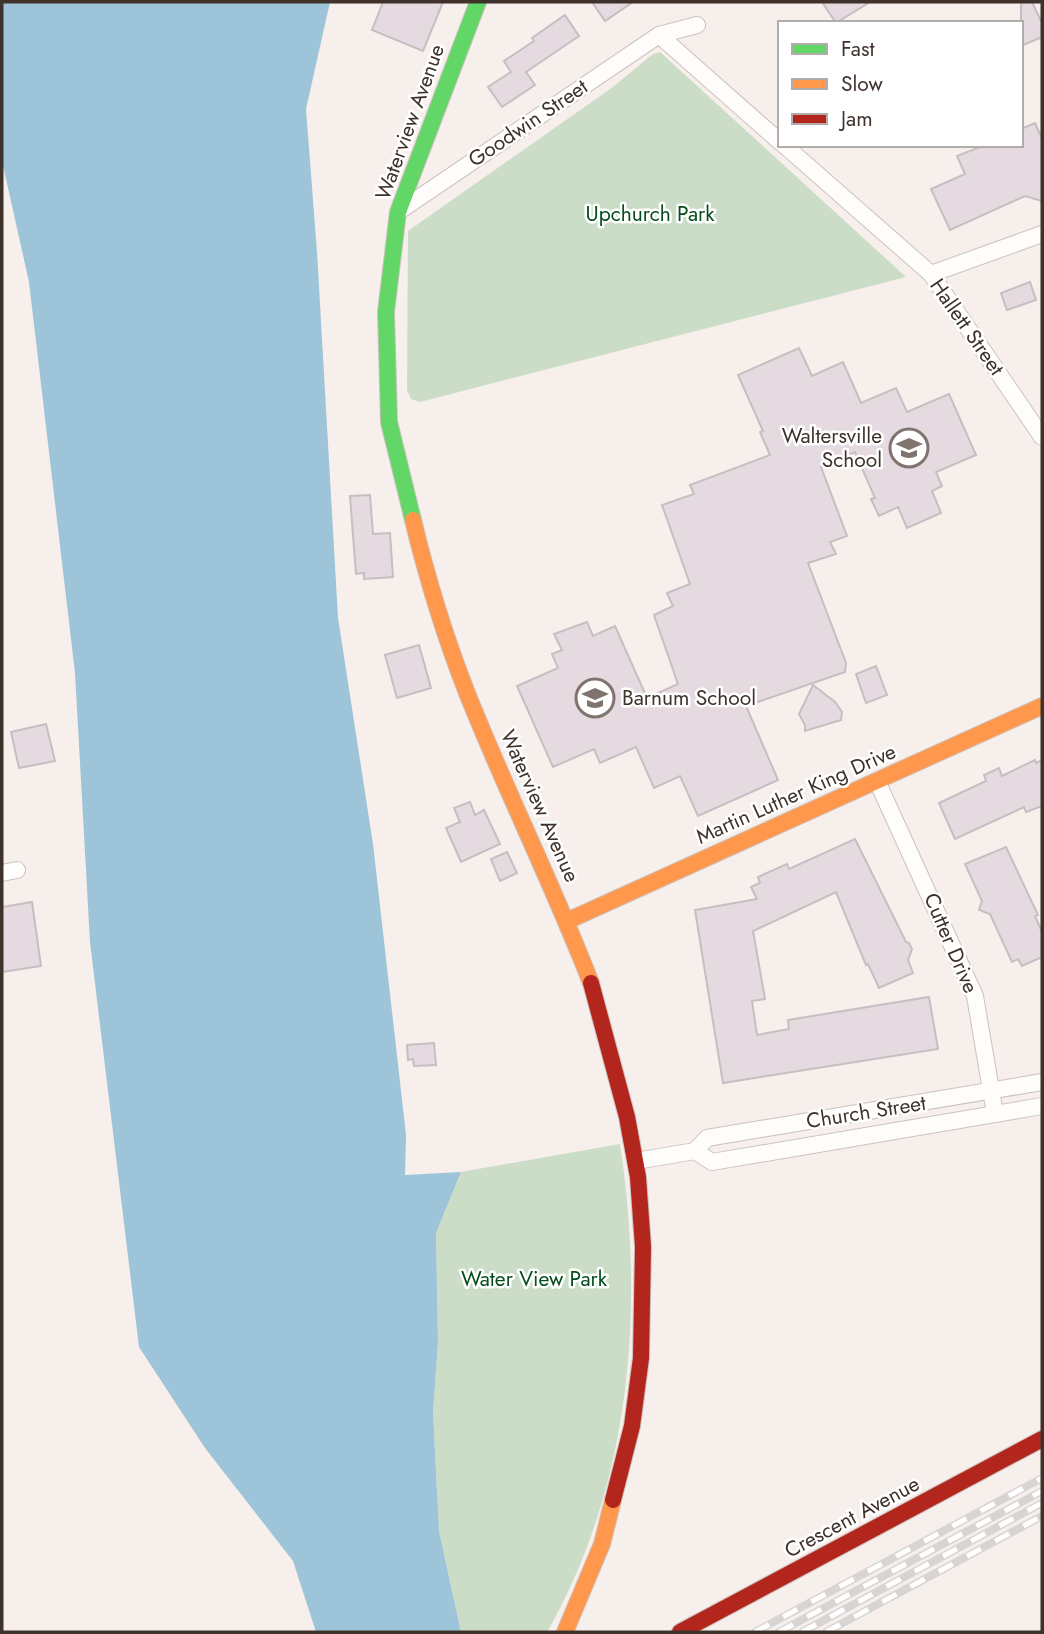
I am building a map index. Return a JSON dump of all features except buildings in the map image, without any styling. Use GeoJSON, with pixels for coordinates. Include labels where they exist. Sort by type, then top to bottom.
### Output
{"type":"FeatureCollection","features":[{"type":"Feature","properties":{"kind":"street","name":"Waterview Avenue"},"geometry":{"type":"LineString","coordinates":[[478,2],[398,212],[386,312],[389,422],[427,577],[467,692],[567,920],[600,1010],[627,1117],[635,1161],[643,1247],[643,1318],[632,1426],[602,1544],[565,1632]]}},
{"type":"Feature","properties":{"kind":"street","name":"Goodwin Street"},"geometry":{"type":"LineString","coordinates":[[398,212],[659,35],[697,25]]}},
{"type":"Feature","properties":{"kind":"street","name":"Hallett Street"},"geometry":{"type":"LineString","coordinates":[[659,35],[778,140]]}},
{"type":"Feature","properties":{"kind":"street","name":"Hallett Street"},"geometry":{"type":"LineString","coordinates":[[785,147],[932,274],[1042,437]]}},
{"type":"Feature","properties":{"kind":"street"},"geometry":{"type":"LineString","coordinates":[[932,274],[1042,234]]}},
{"type":"Feature","properties":{"kind":"street","name":"Martin Luther King Drive"},"geometry":{"type":"LineString","coordinates":[[567,920],[1042,706]]}},
{"type":"Feature","properties":{"kind":"street","name":"Cutter Drive"},"geometry":{"type":"LineString","coordinates":[[877,781],[975,996],[995,1115]]}},
{"type":"Feature","properties":{"kind":"street","name":"Church Street"},"geometry":{"type":"LineString","coordinates":[[635,1161],[695,1151],[707,1138],[1042,1082]]}},
{"type":"Feature","properties":{"kind":"street","name":"Church Street"},"geometry":{"type":"LineString","coordinates":[[695,1151],[712,1162],[1042,1106]]}},
{"type":"Feature","properties":{"kind":"street","name":"Crescent Avenue"},"geometry":{"type":"LineString","coordinates":[[680,1632],[1042,1439]]}},
{"type":"Feature","properties":{"kind":"green space","name":"Upchurch Park"},"geometry":{"type":"Polygon","coordinates":[[[660,52],[906,277],[420,402],[411,399],[407,390],[408,231],[613,87],[653,54],[660,52]]]}},
{"type":"Feature","properties":{"kind":"green space","name":"Water View Park"},"geometry":{"type":"Polygon","coordinates":[[[620,1144],[631,1269],[630,1332],[614,1457],[597,1517],[575,1576],[547,1632],[461,1632],[439,1531],[433,1412],[438,1343],[436,1233],[461,1172],[620,1144]]]}},
{"type":"Feature","properties":{"kind":"water"},"geometry":{"type":"Polygon","coordinates":[[[2,2],[330,2],[306,109],[338,618],[373,844],[406,1135],[405,1175],[461,1172],[436,1233],[438,1343],[433,1412],[439,1531],[461,1632],[316,1632],[293,1561],[205,1448],[139,1347],[90,942],[75,673],[29,282],[2,161],[2,2]]]}},
{"type":"Feature","properties":{"kind":"railway"},"geometry":{"type":"LineString","coordinates":[[755,1632],[1042,1478]]}},
{"type":"Feature","properties":{"kind":"railway"},"geometry":{"type":"LineString","coordinates":[[779,1632],[1042,1491]]}},
{"type":"Feature","properties":{"kind":"railway"},"geometry":{"type":"LineString","coordinates":[[802,1632],[1042,1503]]}},
{"type":"Feature","properties":{"kind":"railway"},"geometry":{"type":"LineString","coordinates":[[826,1632],[1042,1516]]}},
{"type":"Feature","properties":{"kind":"traffic: fast"},"geometry":{"type":"LineString","coordinates":[[413,520],[389,422],[386,312],[398,212],[478,2]]}},
{"type":"Feature","properties":{"kind":"traffic: slow"},"geometry":{"type":"LineString","coordinates":[[413,520],[437,607],[467,693],[591,983]]}},
{"type":"Feature","properties":{"kind":"traffic: slow"},"geometry":{"type":"LineString","coordinates":[[567,921],[1042,706]]}},
{"type":"Feature","properties":{"kind":"traffic: slow"},"geometry":{"type":"LineString","coordinates":[[565,1632],[602,1544],[613,1500]]}},
{"type":"Feature","properties":{"kind":"traffic: jam"},"geometry":{"type":"LineString","coordinates":[[591,983],[627,1117],[638,1177],[643,1247],[641,1358],[632,1426],[613,1500]]}},
{"type":"Feature","properties":{"kind":"traffic: jam"},"geometry":{"type":"LineString","coordinates":[[680,1632],[1042,1439]]}},
{"type":"Feature","properties":{"kind":"place","name":"Waltersville School"},"geometry":{"type":"Point","coordinates":[909,448]}},
{"type":"Feature","properties":{"kind":"place","name":"Barnum School"},"geometry":{"type":"Point","coordinates":[595,698]}}]}
